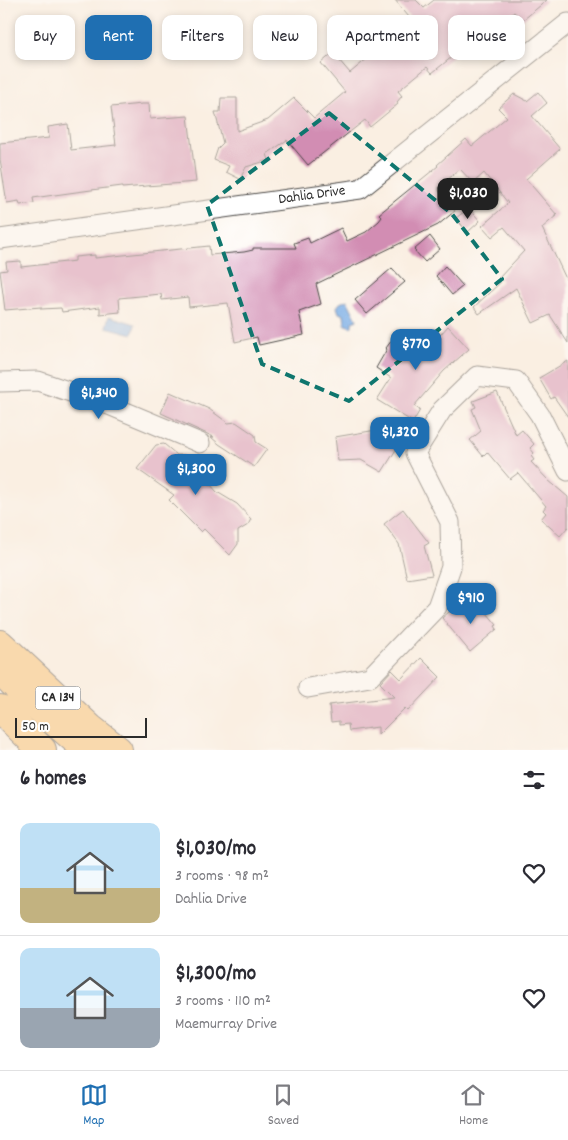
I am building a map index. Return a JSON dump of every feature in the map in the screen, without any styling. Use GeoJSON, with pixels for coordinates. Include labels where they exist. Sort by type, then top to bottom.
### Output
{"type":"FeatureCollection","features":[{"type":"Feature","properties":{"kind":"highway","name":"CA 134"},"geometry":{"type":"LineString","coordinates":[[0,644],[90,728],[118,750]]}},
{"type":"Feature","properties":{"kind":"highway"},"geometry":{"type":"LineString","coordinates":[[0,670],[30,700],[87,750]]}},
{"type":"Feature","properties":{"kind":"highway"},"geometry":{"type":"LineString","coordinates":[[0,709],[42,750]]}},
{"type":"Feature","properties":{"kind":"highway"},"geometry":{"type":"LineString","coordinates":[[0,728],[24,750]]}},
{"type":"Feature","properties":{"kind":"street","name":"Dahlia Drive"},"geometry":{"type":"LineString","coordinates":[[0,239],[360,190],[568,23]]}},
{"type":"Feature","properties":{"kind":"street"},"geometry":{"type":"LineString","coordinates":[[308,688],[370,677],[437,607],[451,567],[450,522],[415,452],[442,410],[477,376],[516,381],[540,415],[568,471]]}},
{"type":"Feature","properties":{"kind":"street"},"geometry":{"type":"LineString","coordinates":[[0,382],[38,381],[109,405],[200,443]]}},
{"type":"Feature","properties":{"kind":"highlighted area"},"geometry":{"type":"Polygon","coordinates":[[[329,113],[452,214],[502,279],[349,401],[262,364],[207,205],[329,113]]]}},
{"type":"Feature","properties":{"kind":"water"},"geometry":{"type":"Polygon","coordinates":[[[490,191],[497,197],[493,205],[471,204],[469,194],[476,193],[479,196],[490,191]]]}},
{"type":"Feature","properties":{"kind":"water"},"geometry":{"type":"Polygon","coordinates":[[[347,300],[357,320],[352,322],[350,327],[345,324],[344,315],[339,313],[337,307],[340,303],[347,300]]]}},
{"type":"Feature","properties":{"kind":"water"},"geometry":{"type":"Polygon","coordinates":[[[109,316],[135,324],[133,334],[106,327],[109,316]]]}},
{"type":"Feature","properties":{"kind":"building"},"geometry":{"type":"Polygon","coordinates":[[[395,0],[416,0],[424,8],[434,0],[547,0],[525,18],[525,15],[517,15],[514,12],[511,15],[448,15],[448,60],[432,73],[427,67],[398,91],[402,96],[397,102],[398,104],[370,127],[365,120],[308,165],[287,140],[267,154],[269,160],[246,167],[240,179],[226,172],[229,166],[214,160],[218,148],[223,143],[215,112],[220,112],[221,98],[237,98],[237,131],[268,120],[294,98],[314,118],[345,92],[321,63],[327,58],[327,60],[339,60],[350,73],[365,60],[438,60],[438,15],[407,15],[395,0]]]}},
{"type":"Feature","properties":{"kind":"building"},"geometry":{"type":"Polygon","coordinates":[[[538,92],[547,103],[532,116],[560,149],[526,179],[557,215],[542,228],[568,283],[568,343],[550,315],[533,323],[516,288],[479,314],[474,307],[502,281],[499,278],[524,251],[504,227],[492,237],[482,226],[508,203],[484,173],[473,183],[460,169],[439,187],[439,191],[455,211],[438,225],[316,284],[321,304],[299,312],[304,335],[259,345],[257,337],[235,342],[228,303],[189,307],[188,297],[162,300],[161,294],[119,298],[120,312],[100,314],[100,307],[62,312],[61,308],[41,309],[41,307],[5,310],[0,271],[7,270],[6,262],[21,261],[21,267],[75,261],[75,257],[95,255],[95,258],[209,246],[210,255],[244,252],[253,250],[253,248],[296,248],[294,243],[308,238],[310,243],[341,228],[347,241],[366,232],[379,221],[382,217],[379,214],[438,166],[466,139],[472,146],[507,117],[498,108],[514,94],[527,101],[538,92]]]}},
{"type":"Feature","properties":{"kind":"building"},"geometry":{"type":"Polygon","coordinates":[[[149,104],[150,119],[188,116],[196,182],[122,188],[122,186],[33,198],[34,203],[20,205],[19,201],[7,203],[0,159],[0,143],[49,138],[48,127],[68,124],[71,150],[116,145],[111,107],[149,104]]]}},
{"type":"Feature","properties":{"kind":"building"},"geometry":{"type":"Polygon","coordinates":[[[469,208],[480,221],[468,232],[456,218],[469,208]]]}},
{"type":"Feature","properties":{"kind":"building"},"geometry":{"type":"Polygon","coordinates":[[[430,236],[440,249],[425,262],[414,250],[430,236]]]}},
{"type":"Feature","properties":{"kind":"building"},"geometry":{"type":"Polygon","coordinates":[[[445,266],[463,286],[452,295],[436,276],[445,266]]]}},
{"type":"Feature","properties":{"kind":"building"},"geometry":{"type":"Polygon","coordinates":[[[392,268],[405,282],[367,314],[355,300],[392,268]]]}},
{"type":"Feature","properties":{"kind":"building"},"geometry":{"type":"Polygon","coordinates":[[[448,326],[469,349],[444,371],[414,406],[420,410],[413,422],[377,400],[391,378],[376,368],[386,348],[395,336],[420,358],[448,326]]]}},
{"type":"Feature","properties":{"kind":"building"},"geometry":{"type":"Polygon","coordinates":[[[568,361],[568,417],[554,397],[551,399],[539,378],[568,361]]]}},
{"type":"Feature","properties":{"kind":"building"},"geometry":{"type":"Polygon","coordinates":[[[170,392],[209,409],[228,423],[236,422],[255,435],[256,442],[267,449],[254,467],[211,437],[214,437],[161,413],[170,392]]]}},
{"type":"Feature","properties":{"kind":"building"},"geometry":{"type":"Polygon","coordinates":[[[497,392],[516,435],[522,430],[534,444],[530,448],[534,453],[531,456],[534,460],[531,462],[568,497],[568,527],[560,536],[541,519],[546,513],[543,510],[546,506],[518,473],[510,479],[487,452],[483,456],[470,440],[481,431],[472,409],[476,407],[473,401],[497,392]]]}},
{"type":"Feature","properties":{"kind":"building"},"geometry":{"type":"Polygon","coordinates":[[[412,424],[382,472],[361,460],[338,461],[335,437],[412,424]]]}},
{"type":"Feature","properties":{"kind":"building"},"geometry":{"type":"Polygon","coordinates":[[[164,444],[177,455],[184,455],[217,492],[237,504],[251,519],[248,525],[238,531],[238,544],[230,555],[204,529],[201,532],[169,500],[174,495],[137,469],[156,445],[164,444]]]}},
{"type":"Feature","properties":{"kind":"building"},"geometry":{"type":"Polygon","coordinates":[[[403,509],[429,543],[424,546],[432,575],[407,579],[399,544],[384,524],[403,509]]]}},
{"type":"Feature","properties":{"kind":"building"},"geometry":{"type":"Polygon","coordinates":[[[477,601],[497,625],[495,626],[497,629],[470,652],[442,618],[456,606],[462,614],[477,601]]]}},
{"type":"Feature","properties":{"kind":"building"},"geometry":{"type":"Polygon","coordinates":[[[421,658],[440,677],[408,711],[405,708],[378,735],[378,727],[349,731],[348,724],[339,725],[339,721],[331,722],[329,705],[394,697],[380,683],[392,670],[401,679],[421,658]]]}}]}
